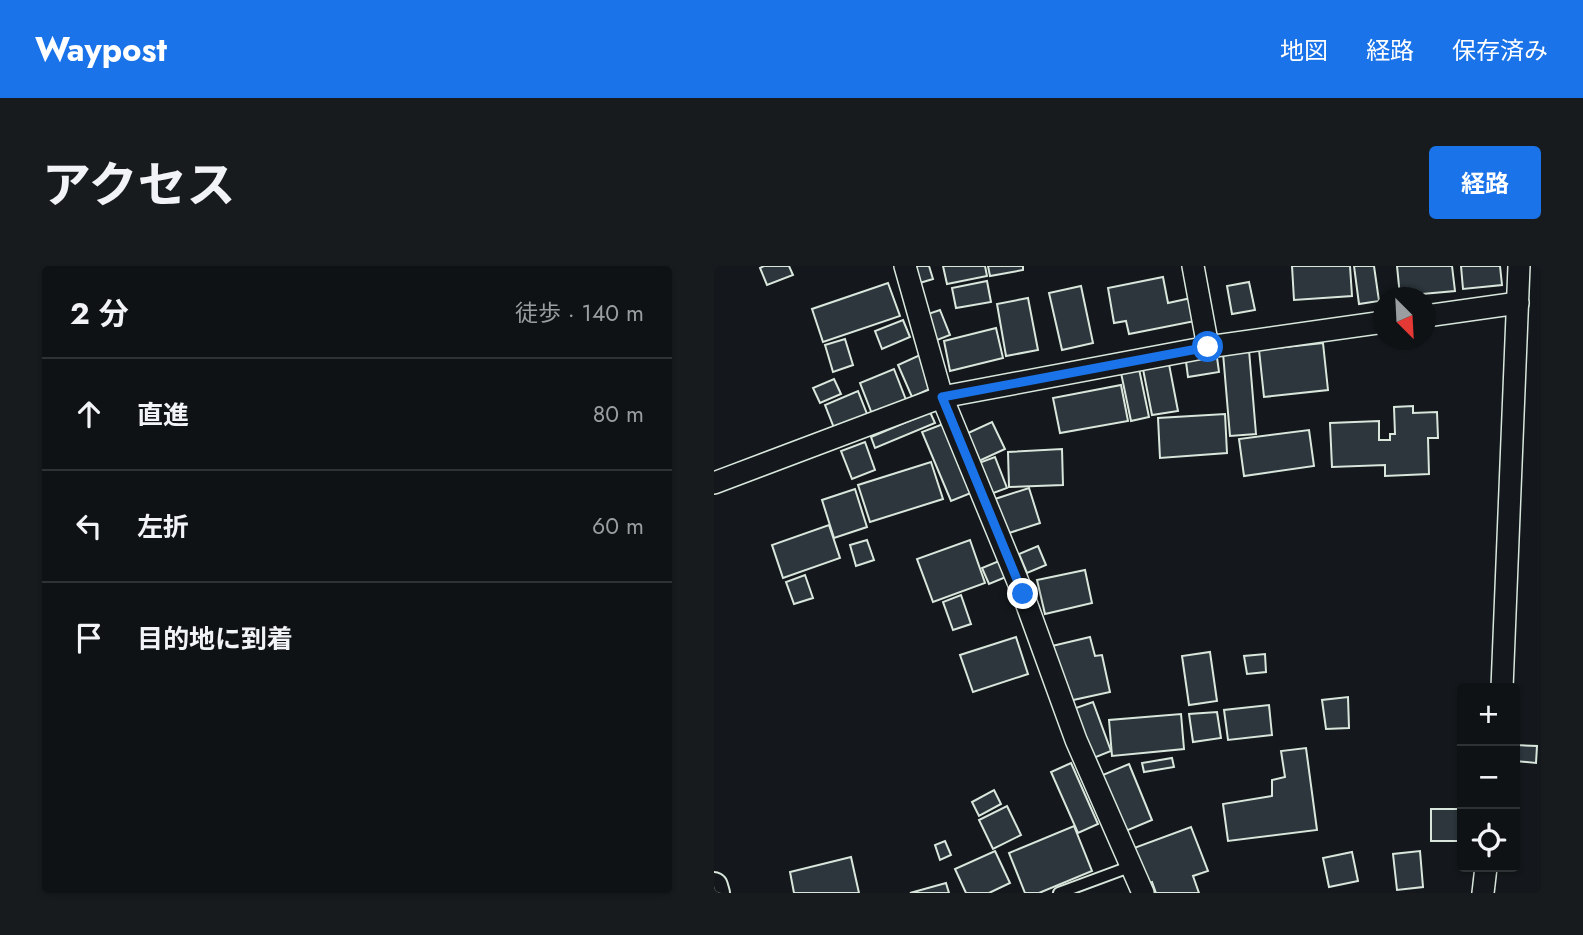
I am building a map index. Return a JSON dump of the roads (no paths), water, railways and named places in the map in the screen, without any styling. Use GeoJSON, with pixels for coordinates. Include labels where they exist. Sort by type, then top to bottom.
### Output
{"type":"FeatureCollection","features":[{"type":"Feature","properties":{"kind":"street"},"geometry":{"type":"LineString","coordinates":[[905,266],[942,397],[1023,594],[1076,740],[1143,893]]}},
{"type":"Feature","properties":{"kind":"street"},"geometry":{"type":"LineString","coordinates":[[1193,266],[1208,347]]}},
{"type":"Feature","properties":{"kind":"street"},"geometry":{"type":"LineString","coordinates":[[1502,683],[1519,266]]}},
{"type":"Feature","properties":{"kind":"street"},"geometry":{"type":"LineString","coordinates":[[1436,315],[1518,303]]}},
{"type":"Feature","properties":{"kind":"street"},"geometry":{"type":"LineString","coordinates":[[714,482],[942,397],[1208,347],[1373,324]]}},
{"type":"Feature","properties":{"kind":"street"},"geometry":{"type":"LineString","coordinates":[[1483,893],[1485,872]]}},
{"type":"Feature","properties":{"kind":"street"},"geometry":{"type":"LineString","coordinates":[[714,886],[716,893]]}},
{"type":"Feature","properties":{"kind":"lane"},"geometry":{"type":"LineString","coordinates":[[1059,893],[1132,866]]}}]}
